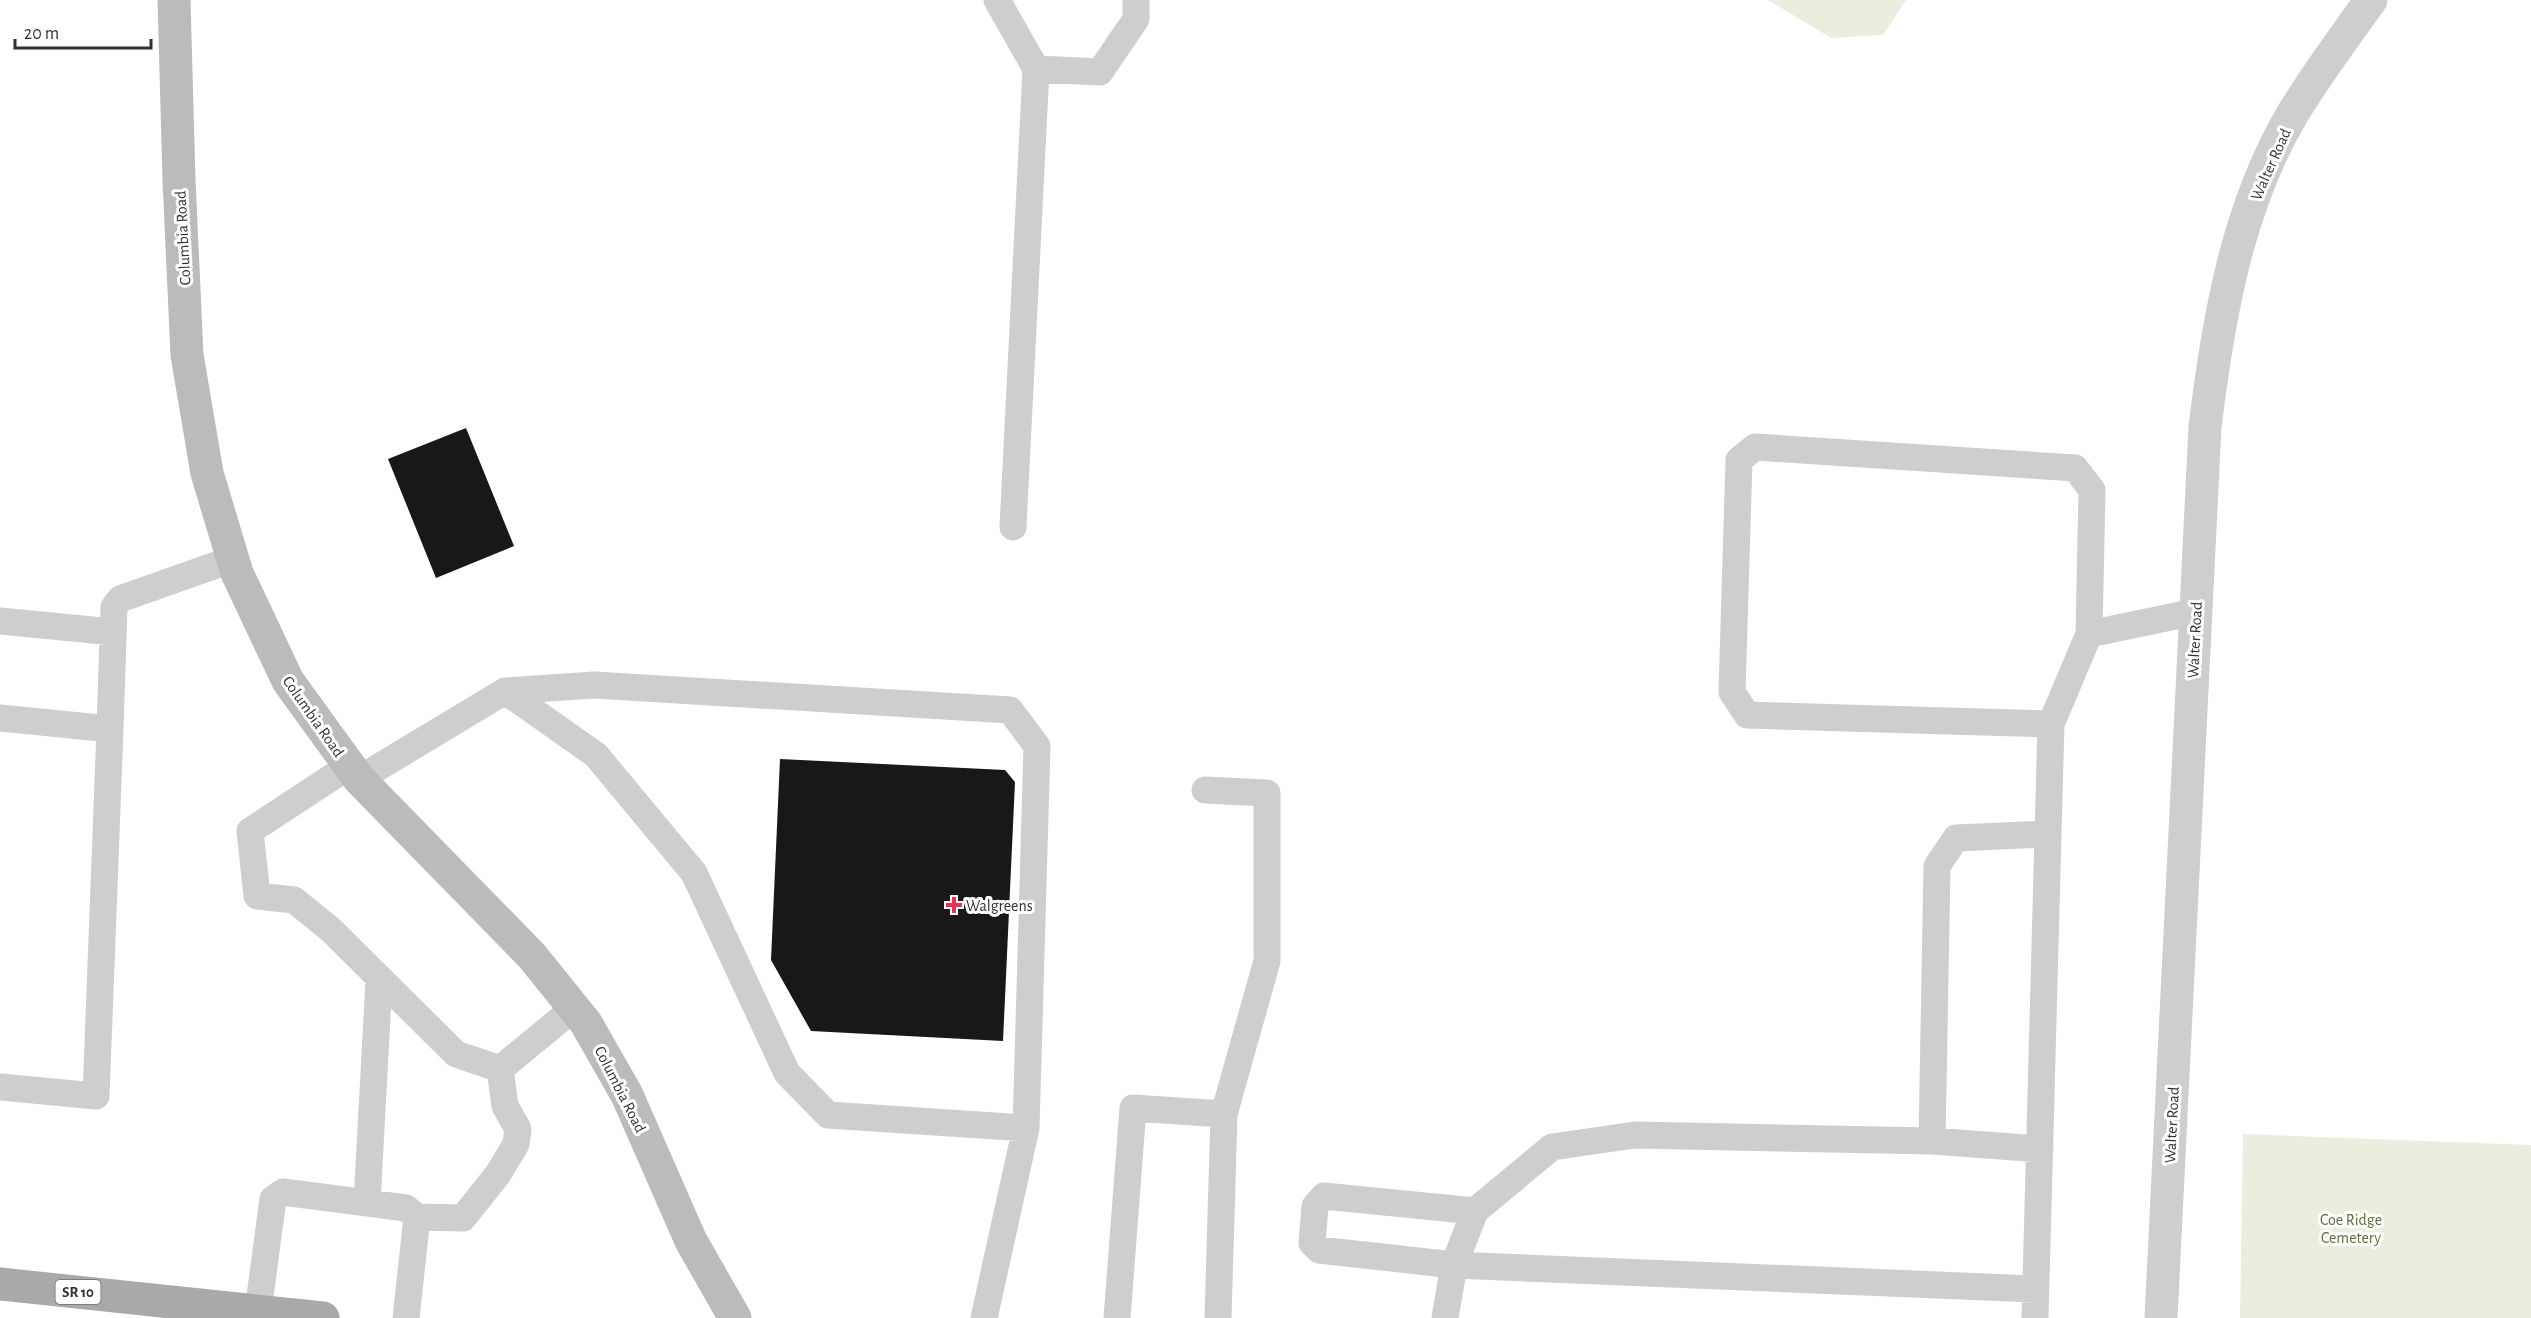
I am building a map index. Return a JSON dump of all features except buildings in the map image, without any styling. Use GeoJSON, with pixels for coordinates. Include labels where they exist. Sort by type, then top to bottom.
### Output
{"type":"FeatureCollection","features":[{"type":"Feature","properties":{"kind":"main road","name":"Columbia Road"},"geometry":{"type":"LineString","coordinates":[[174,0],[187,355],[207,473],[237,573],[288,681],[354,773],[532,956],[586,1023],[627,1095],[691,1240],[735,1318]]}},
{"type":"Feature","properties":{"kind":"main road","name":"SR 10"},"geometry":{"type":"LineString","coordinates":[[0,1284],[323,1318]]}},
{"type":"Feature","properties":{"kind":"street","name":"Walter Road"},"geometry":{"type":"LineString","coordinates":[[2161,1318],[2205,427],[2213,358],[2234,258],[2272,154],[2293,114],[2371,0]]}},
{"type":"Feature","properties":{"kind":"lane"},"geometry":{"type":"LineString","coordinates":[[997,0],[1036,69],[1013,527]]}},
{"type":"Feature","properties":{"kind":"lane"},"geometry":{"type":"LineString","coordinates":[[1036,69],[1100,72],[1136,19],[1136,0]]}},
{"type":"Feature","properties":{"kind":"lane"},"geometry":{"type":"LineString","coordinates":[[2035,1318],[2051,724],[2089,634],[2092,490],[2075,468],[1755,447],[1739,460],[1732,692],[1747,715],[2051,724]]}},
{"type":"Feature","properties":{"kind":"lane"},"geometry":{"type":"LineString","coordinates":[[0,1087],[96,1096],[114,607],[120,600],[232,559]]}},
{"type":"Feature","properties":{"kind":"lane"},"geometry":{"type":"LineString","coordinates":[[2089,634],[2195,612]]}},
{"type":"Feature","properties":{"kind":"lane"},"geometry":{"type":"LineString","coordinates":[[0,621],[113,632]]}},
{"type":"Feature","properties":{"kind":"lane"},"geometry":{"type":"LineString","coordinates":[[500,1069],[456,1054],[330,929],[294,900],[257,896],[250,831],[505,691],[594,685],[1010,710],[1037,746],[1026,1128],[984,1318]]}},
{"type":"Feature","properties":{"kind":"lane"},"geometry":{"type":"LineString","coordinates":[[505,691],[596,755],[694,873],[787,1073],[828,1115],[1026,1128]]}},
{"type":"Feature","properties":{"kind":"lane"},"geometry":{"type":"LineString","coordinates":[[0,718],[110,729]]}},
{"type":"Feature","properties":{"kind":"lane"},"geometry":{"type":"LineString","coordinates":[[1205,790],[1267,793],[1267,962],[1224,1114],[1218,1318]]}},
{"type":"Feature","properties":{"kind":"lane"},"geometry":{"type":"LineString","coordinates":[[1932,1141],[1937,866],[1956,838],[2048,834]]}},
{"type":"Feature","properties":{"kind":"lane"},"geometry":{"type":"LineString","coordinates":[[367,1203],[379,980]]}},
{"type":"Feature","properties":{"kind":"lane"},"geometry":{"type":"LineString","coordinates":[[500,1069],[574,1008]]}},
{"type":"Feature","properties":{"kind":"lane"},"geometry":{"type":"LineString","coordinates":[[258,1311],[273,1199],[283,1192],[406,1208],[417,1217],[463,1218],[498,1174],[516,1144],[518,1129],[504,1106],[500,1069]]}},
{"type":"Feature","properties":{"kind":"lane"},"geometry":{"type":"LineString","coordinates":[[1117,1318],[1132,1108],[1224,1114]]}},
{"type":"Feature","properties":{"kind":"lane"},"geometry":{"type":"LineString","coordinates":[[1445,1318],[1454,1265],[1475,1210],[1552,1147],[1635,1135],[1932,1141],[2040,1149]]}},
{"type":"Feature","properties":{"kind":"lane"},"geometry":{"type":"LineString","coordinates":[[1475,1210],[1324,1196],[1315,1206],[1311,1243],[1319,1250],[1454,1265],[2035,1289]]}},
{"type":"Feature","properties":{"kind":"lane"},"geometry":{"type":"LineString","coordinates":[[406,1318],[417,1217]]}},
{"type":"Feature","properties":{"kind":"green space"},"geometry":{"type":"Polygon","coordinates":[[[1768,0],[1906,0],[1883,35],[1831,38],[1768,0]]]}},
{"type":"Feature","properties":{"kind":"green space","name":"Coe Ridge Cemetery"},"geometry":{"type":"Polygon","coordinates":[[[2243,1134],[2531,1145],[2531,1318],[2240,1318],[2243,1134]]]}},
{"type":"Feature","properties":{"kind":"place","name":"Walgreens"},"geometry":{"type":"Point","coordinates":[954,905]}}]}
